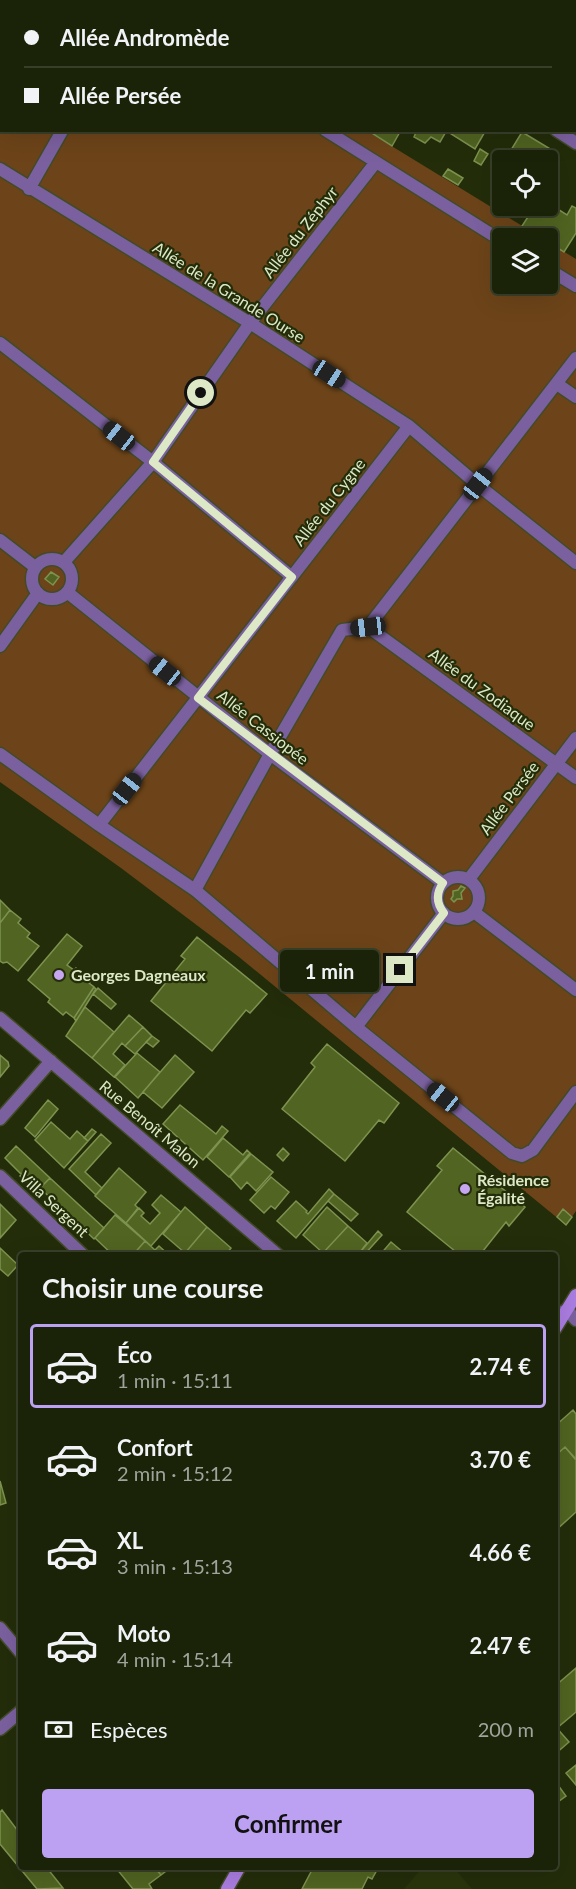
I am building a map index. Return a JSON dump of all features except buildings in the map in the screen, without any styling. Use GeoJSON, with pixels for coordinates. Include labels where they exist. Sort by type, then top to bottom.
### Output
{"type":"FeatureCollection","features":[{"type":"Feature","properties":{"kind":"main road"},"geometry":{"type":"LineString","coordinates":[[558,1324],[576,1295]]}},
{"type":"Feature","properties":{"kind":"main road"},"geometry":{"type":"LineString","coordinates":[[227,1889],[238,1870]]}},
{"type":"Feature","properties":{"kind":"street"},"geometry":{"type":"LineString","coordinates":[[29,189],[61,132]]}},
{"type":"Feature","properties":{"kind":"street"},"geometry":{"type":"LineString","coordinates":[[328,132],[492,235]]}},
{"type":"Feature","properties":{"kind":"street"},"geometry":{"type":"LineString","coordinates":[[559,132],[576,143]]}},
{"type":"Feature","properties":{"kind":"street","name":"Allée du Zéphyr"},"geometry":{"type":"LineString","coordinates":[[64,562],[153,462],[250,323],[376,162]]}},
{"type":"Feature","properties":{"kind":"street","name":"Allée de la Grande Ourse"},"geometry":{"type":"LineString","coordinates":[[0,169],[29,189],[250,323],[409,426],[576,563]]}},
{"type":"Feature","properties":{"kind":"street"},"geometry":{"type":"LineString","coordinates":[[558,275],[576,286]]}},
{"type":"Feature","properties":{"kind":"street"},"geometry":{"type":"LineString","coordinates":[[0,344],[153,462],[292,577]]}},
{"type":"Feature","properties":{"kind":"street"},"geometry":{"type":"LineString","coordinates":[[195,890],[342,630],[368,627],[576,358]]}},
{"type":"Feature","properties":{"kind":"street"},"geometry":{"type":"LineString","coordinates":[[557,384],[576,397]]}},
{"type":"Feature","properties":{"kind":"street","name":"Allée du Cygne"},"geometry":{"type":"LineString","coordinates":[[99,825],[409,426]]}},
{"type":"Feature","properties":{"kind":"street"},"geometry":{"type":"LineString","coordinates":[[0,540],[35,567]]}},
{"type":"Feature","properties":{"kind":"street"},"geometry":{"type":"LineString","coordinates":[[52,558],[64,562],[72,579],[67,592],[50,599],[38,594],[31,578],[35,567],[45,559],[52,558]]}},
{"type":"Feature","properties":{"kind":"street","name":"Allée Cassiopée"},"geometry":{"type":"LineString","coordinates":[[67,592],[270,754],[443,883]]}},
{"type":"Feature","properties":{"kind":"street"},"geometry":{"type":"LineString","coordinates":[[0,646],[38,594]]}},
{"type":"Feature","properties":{"kind":"street","name":"Allée du Zodiaque"},"geometry":{"type":"LineString","coordinates":[[368,627],[576,778]]}},
{"type":"Feature","properties":{"kind":"street","name":"Allée Persée"},"geometry":{"type":"LineString","coordinates":[[469,879],[576,738]]}},
{"type":"Feature","properties":{"kind":"street"},"geometry":{"type":"LineString","coordinates":[[0,754],[195,890],[357,1027],[512,1153],[522,1156],[533,1150],[576,1092]]}},
{"type":"Feature","properties":{"kind":"street"},"geometry":{"type":"LineString","coordinates":[[455,877],[469,879],[480,894],[478,907],[462,919],[456,919],[444,913],[437,901],[439,888],[443,883],[455,877]]}},
{"type":"Feature","properties":{"kind":"street"},"geometry":{"type":"LineString","coordinates":[[474,912],[576,990]]}},
{"type":"Feature","properties":{"kind":"street"},"geometry":{"type":"LineString","coordinates":[[357,1027],[444,913]]}},
{"type":"Feature","properties":{"kind":"street","name":"Rue Benoît Malon"},"geometry":{"type":"LineString","coordinates":[[0,1018],[274,1252]]}},
{"type":"Feature","properties":{"kind":"street"},"geometry":{"type":"LineString","coordinates":[[0,1119],[51,1061]]}},
{"type":"Feature","properties":{"kind":"street","name":"Villa Sergent"},"geometry":{"type":"LineString","coordinates":[[0,1176],[80,1252]]}},
{"type":"Feature","properties":{"kind":"street"},"geometry":{"type":"LineString","coordinates":[[558,1314],[567,1310],[576,1320]]}},
{"type":"Feature","properties":{"kind":"street"},"geometry":{"type":"LineString","coordinates":[[0,1628],[18,1649]]}},
{"type":"Feature","properties":{"kind":"street"},"geometry":{"type":"LineString","coordinates":[[0,1729],[18,1714]]}},
{"type":"Feature","properties":{"kind":"shaded area"},"geometry":{"type":"Polygon","coordinates":[[[0,132],[369,132],[492,207],[492,216],[506,216],[526,228],[492,228],[492,294],[558,294],[558,248],[576,259],[576,1211],[566,1225],[239,957],[121,868],[0,782],[0,132]]]}},
{"type":"Feature","properties":{"kind":"shaded area"},"geometry":{"type":"Polygon","coordinates":[[[420,1870],[456,1870],[472,1889],[404,1889],[420,1870]]]}},
{"type":"Feature","properties":{"kind":"place","name":"Georges Dagneaux"},"geometry":{"type":"Point","coordinates":[59,975]}},
{"type":"Feature","properties":{"kind":"place","name":"Résidence Égalité"},"geometry":{"type":"Point","coordinates":[465,1189]}},
{"type":"Feature","properties":{"kind":"route"},"geometry":{"type":"LineString","coordinates":[[201,393],[153,462],[292,577],[198,698],[443,883],[439,888],[437,901],[444,913],[400,970]]}}]}
